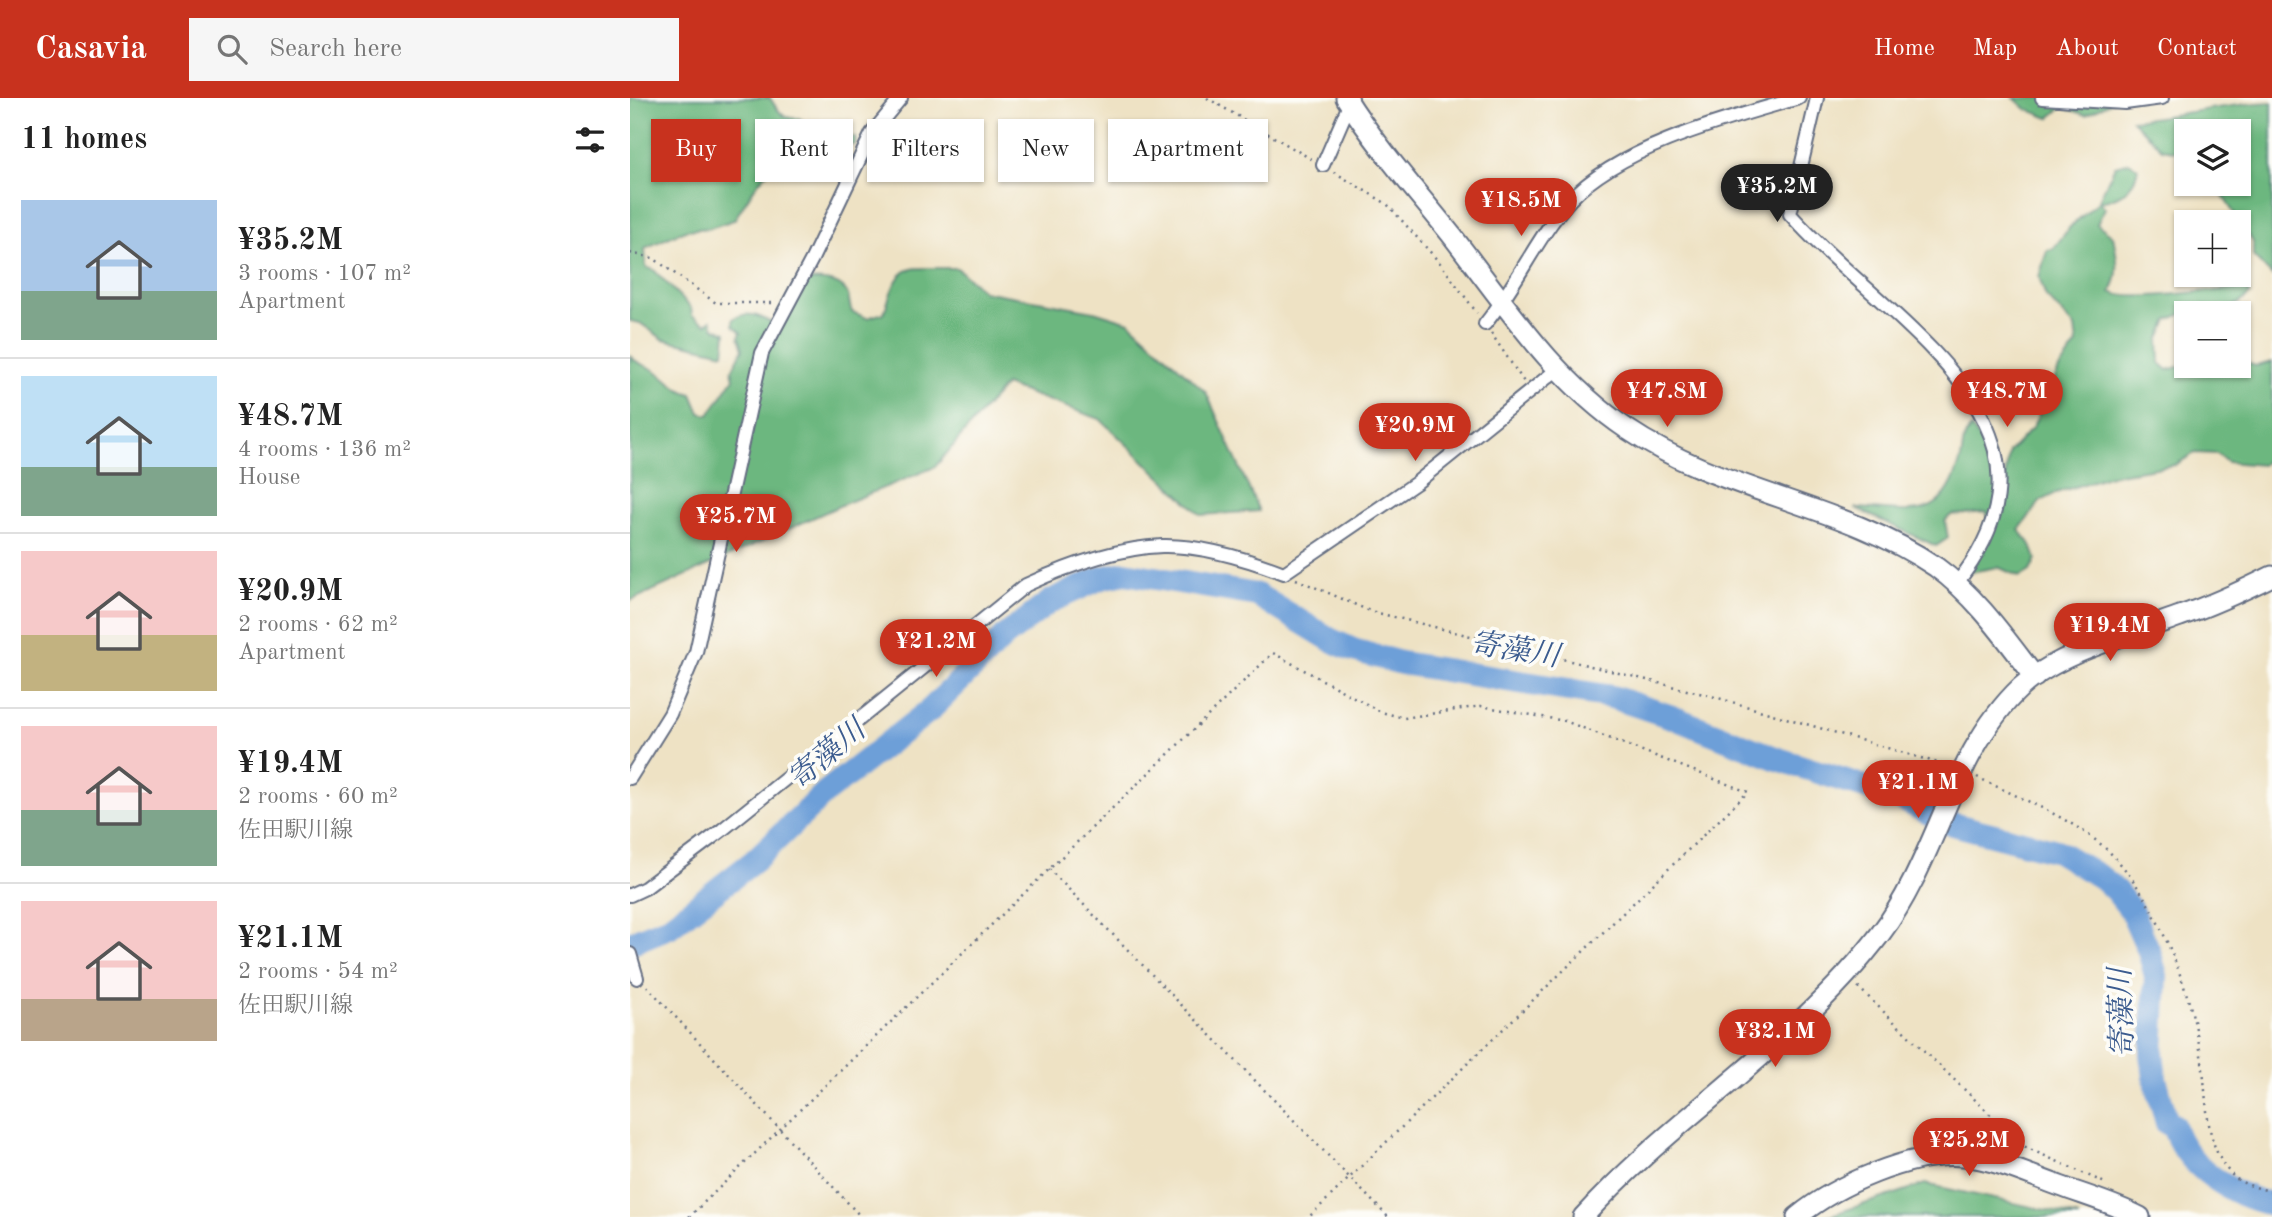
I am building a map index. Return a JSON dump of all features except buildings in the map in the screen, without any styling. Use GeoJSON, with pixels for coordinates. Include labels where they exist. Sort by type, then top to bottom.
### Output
{"type":"FeatureCollection","features":[{"type":"Feature","properties":{"kind":"main road"},"geometry":{"type":"LineString","coordinates":[[1349,100],[1503,302],[1559,368],[1595,405],[1661,449],[1906,549],[1956,584],[1978,604],[2035,677]]}},
{"type":"Feature","properties":{"kind":"main road"},"geometry":{"type":"LineString","coordinates":[[1583,1217],[1666,1134],[1739,1074],[1847,977],[1883,930],[1912,879],[1962,774],[1995,718],[2022,686],[2085,651],[2217,603],[2272,576]]}},
{"type":"Feature","properties":{"kind":"main road"},"geometry":{"type":"LineString","coordinates":[[1797,1217],[1839,1189],[1890,1168],[1948,1156],[1996,1163],[2140,1217]]}},
{"type":"Feature","properties":{"kind":"street"},"geometry":{"type":"LineString","coordinates":[[630,778],[670,714],[696,652],[706,617],[762,353],[872,133],[901,98]]}},
{"type":"Feature","properties":{"kind":"street"},"geometry":{"type":"LineString","coordinates":[[1485,324],[1503,302],[1548,228],[1572,198],[1601,176],[1659,144],[1799,98]]}},
{"type":"Feature","properties":{"kind":"street"},"geometry":{"type":"LineString","coordinates":[[1817,98],[1790,214],[1819,248],[1913,330],[1970,392],[1995,442],[2000,479],[1994,510],[1978,557],[1956,584]]}},
{"type":"Feature","properties":{"kind":"street"},"geometry":{"type":"LineString","coordinates":[[2042,98],[2125,103],[2162,98]]}},
{"type":"Feature","properties":{"kind":"street"},"geometry":{"type":"LineString","coordinates":[[1323,165],[1349,100]]}},
{"type":"Feature","properties":{"kind":"street"},"geometry":{"type":"LineString","coordinates":[[630,895],[645,888],[722,830],[1026,584],[1108,555],[1162,546],[1208,552],[1284,573],[1416,483],[1559,368]]}},
{"type":"Feature","properties":{"kind":"street"},"geometry":{"type":"LineString","coordinates":[[630,954],[637,978]]}},
{"type":"Feature","properties":{"kind":"path"},"geometry":{"type":"LineString","coordinates":[[1207,98],[1387,204],[1440,264],[1485,324],[1530,392]]}},
{"type":"Feature","properties":{"kind":"path"},"geometry":{"type":"LineString","coordinates":[[630,253],[653,258],[716,303],[787,303]]}},
{"type":"Feature","properties":{"kind":"path"},"geometry":{"type":"LineString","coordinates":[[1284,573],[1370,611],[1715,697],[1962,774],[2090,836],[2117,860],[2145,896],[2178,968],[2201,1055],[2203,1096],[2217,1152],[2238,1181],[2272,1192]]}},
{"type":"Feature","properties":{"kind":"path"},"geometry":{"type":"LineString","coordinates":[[689,1217],[1273,653],[1381,712],[1404,718],[1481,706],[1565,721],[1748,792],[1309,1217]]}},
{"type":"Feature","properties":{"kind":"path"},"geometry":{"type":"LineString","coordinates":[[1049,869],[1388,1217]]}},
{"type":"Feature","properties":{"kind":"path"},"geometry":{"type":"LineString","coordinates":[[1847,977],[2023,1146],[2108,1184]]}},
{"type":"Feature","properties":{"kind":"path"},"geometry":{"type":"LineString","coordinates":[[637,978],[862,1217]]}},
{"type":"Feature","properties":{"kind":"green space"},"geometry":{"type":"Polygon","coordinates":[[[630,98],[770,98],[782,114],[800,119],[755,119],[755,182],[759,182],[734,220],[710,228],[685,230],[645,248],[646,267],[654,270],[691,308],[692,315],[706,324],[711,320],[714,328],[726,332],[724,353],[663,339],[640,323],[630,321],[630,98]]]}},
{"type":"Feature","properties":{"kind":"green space"},"geometry":{"type":"Polygon","coordinates":[[[2014,98],[2119,98],[2086,115],[2063,107],[2049,118],[2026,109],[2014,98]]]}},
{"type":"Feature","properties":{"kind":"green space"},"geometry":{"type":"Polygon","coordinates":[[[2272,102],[2272,276],[2253,256],[2251,210],[2232,210],[2223,196],[2251,196],[2251,119],[2174,119],[2174,151],[2162,149],[2132,120],[2272,102]]]}},
{"type":"Feature","properties":{"kind":"green space"},"geometry":{"type":"Polygon","coordinates":[[[2129,162],[2138,168],[2133,182],[2125,191],[2100,202],[2105,208],[2097,224],[2113,236],[2117,258],[2116,278],[2111,292],[2155,296],[2247,289],[2250,294],[2242,301],[2174,301],[2174,318],[2168,320],[2159,340],[2160,363],[2168,370],[2174,368],[2174,378],[2251,378],[2251,364],[2256,366],[2272,362],[2272,455],[2262,465],[2227,462],[2217,454],[2195,453],[2175,465],[2111,475],[2056,493],[2040,502],[2019,530],[2030,543],[2036,559],[2030,571],[2020,577],[1998,567],[1971,572],[1990,531],[1987,512],[1951,515],[1945,521],[1948,538],[1936,546],[1855,508],[1909,511],[1935,504],[1945,495],[1954,480],[1964,439],[1971,428],[1990,451],[2002,498],[2009,452],[2033,427],[2059,369],[2077,344],[2075,327],[2046,297],[2039,277],[2047,250],[2053,249],[2070,227],[2098,202],[2115,166],[2129,162]]]}},
{"type":"Feature","properties":{"kind":"green space"},"geometry":{"type":"Polygon","coordinates":[[[915,268],[957,268],[983,291],[1094,311],[1129,322],[1206,392],[1259,511],[1201,515],[1100,419],[1005,385],[935,467],[839,506],[630,601],[630,356],[681,390],[692,394],[700,413],[709,415],[734,378],[732,370],[743,349],[739,337],[741,332],[733,325],[733,319],[745,314],[751,315],[780,327],[806,281],[830,282],[841,286],[848,295],[852,312],[867,318],[884,313],[895,283],[907,271],[915,268]]]}},
{"type":"Feature","properties":{"kind":"green space"},"geometry":{"type":"Polygon","coordinates":[[[1925,1184],[2079,1217],[1825,1217],[1925,1184]]]}},
{"type":"Feature","properties":{"kind":"waterway","name":"寄藻川"},"geometry":{"type":"LineString","coordinates":[[630,943],[669,927],[754,861],[826,792],[930,710],[1004,637],[1051,601],[1101,578],[1125,573],[1257,595],[1331,640],[1353,650],[1401,663],[1612,697],[1672,717],[1775,758],[1902,799],[1948,823],[2057,851],[2102,878],[2116,891],[2131,910],[2149,951],[2156,976],[2152,1054],[2155,1078],[2167,1123],[2173,1125],[2187,1153],[2212,1176],[2241,1194],[2272,1204]]}}]}
